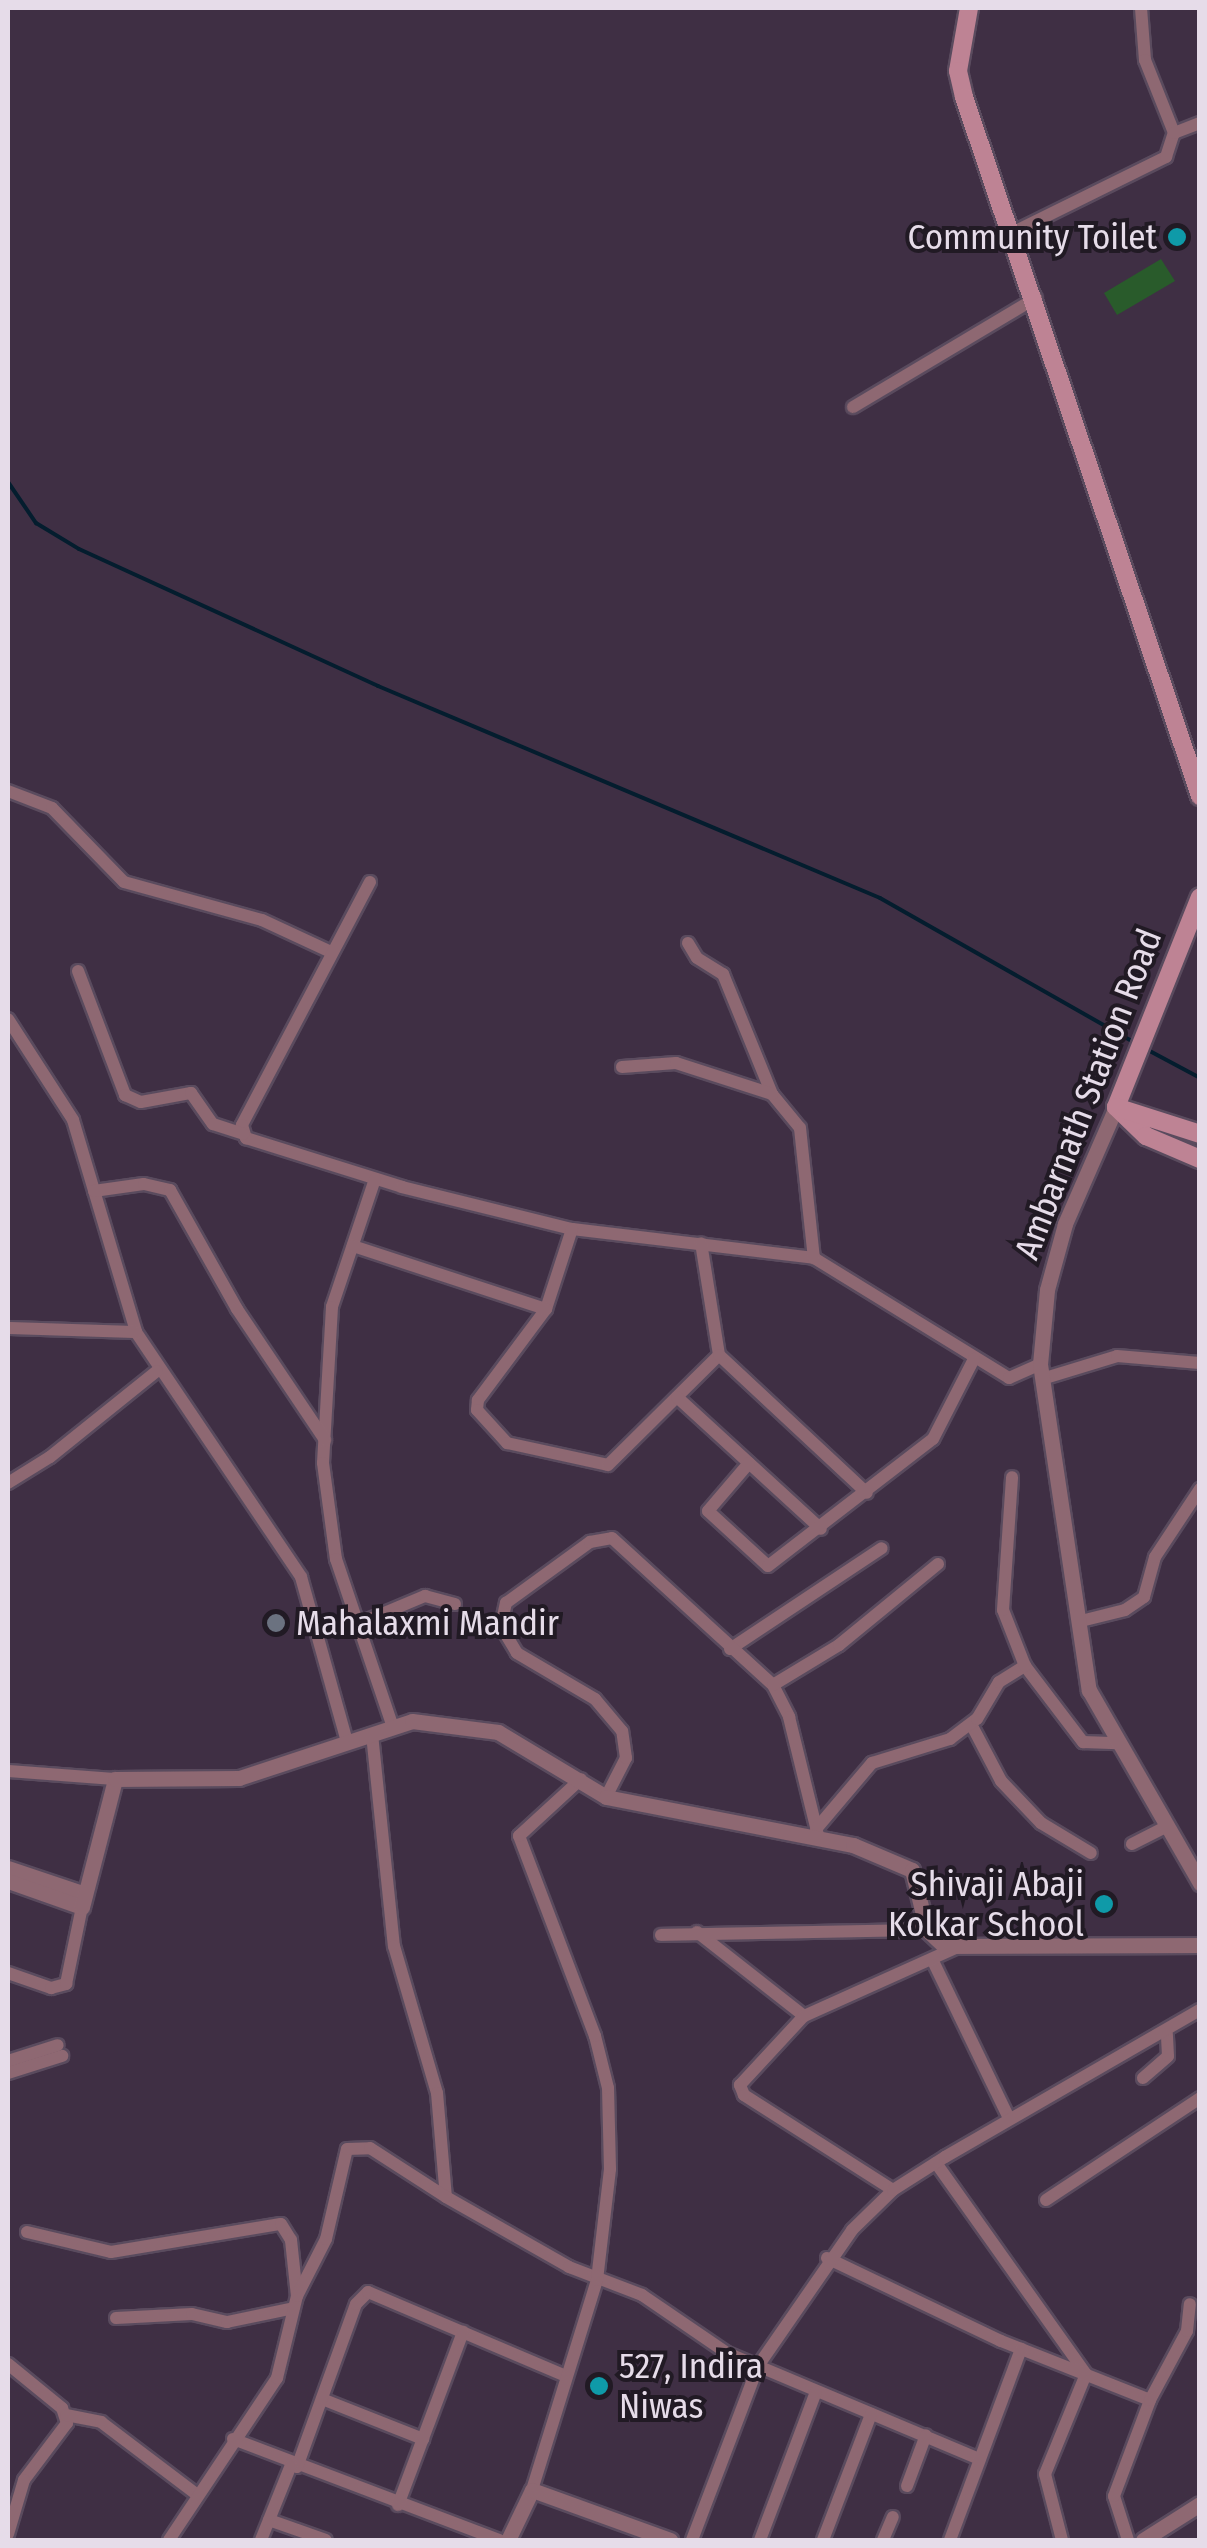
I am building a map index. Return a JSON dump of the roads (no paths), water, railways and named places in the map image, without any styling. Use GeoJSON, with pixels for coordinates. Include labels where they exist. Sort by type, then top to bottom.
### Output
{"type":"FeatureCollection","features":[{"type":"Feature","properties":{"kind":"main road"},"geometry":{"type":"LineString","coordinates":[[969,8],[958,71],[1200,796]]}},
{"type":"Feature","properties":{"kind":"main road","name":"Ambarnath Station Road"},"geometry":{"type":"LineString","coordinates":[[1116,1106],[1141,1034],[1200,897]]}},
{"type":"Feature","properties":{"kind":"main road"},"geometry":{"type":"LineString","coordinates":[[1116,1106],[1200,1134]]}},
{"type":"Feature","properties":{"kind":"main road"},"geometry":{"type":"LineString","coordinates":[[1116,1106],[1146,1136],[1200,1159]]}},
{"type":"Feature","properties":{"kind":"street"},"geometry":{"type":"LineString","coordinates":[[1012,233],[1166,157],[1174,132],[1145,60],[1142,8]]}},
{"type":"Feature","properties":{"kind":"street"},"geometry":{"type":"LineString","coordinates":[[1174,132],[1200,123]]}},
{"type":"Feature","properties":{"kind":"street"},"geometry":{"type":"LineString","coordinates":[[853,407],[1036,298]]}},
{"type":"Feature","properties":{"kind":"street"},"geometry":{"type":"LineString","coordinates":[[8,792],[52,808],[124,882],[262,920],[331,952]]}},
{"type":"Feature","properties":{"kind":"street"},"geometry":{"type":"LineString","coordinates":[[243,1134],[331,952],[370,882]]}},
{"type":"Feature","properties":{"kind":"street"},"geometry":{"type":"LineString","coordinates":[[688,943],[697,958],[723,974],[772,1094],[792,1114],[805,1148],[814,1258]]}},
{"type":"Feature","properties":{"kind":"street"},"geometry":{"type":"LineString","coordinates":[[78,971],[125,1095],[141,1102],[191,1093],[213,1124],[375,1179],[572,1229],[814,1258],[1009,1378],[1117,1356],[1200,1363]]}},
{"type":"Feature","properties":{"kind":"street"},"geometry":{"type":"LineString","coordinates":[[8,1019],[73,1120],[136,1332],[157,1371],[301,1577],[347,1742]]}},
{"type":"Feature","properties":{"kind":"street"},"geometry":{"type":"LineString","coordinates":[[622,1067],[676,1063],[772,1094]]}},
{"type":"Feature","properties":{"kind":"street","name":"Ambarnath Station Road"},"geometry":{"type":"LineString","coordinates":[[1116,1106],[1064,1224],[1047,1290],[1041,1372],[1090,1690],[1200,1883]]}},
{"type":"Feature","properties":{"kind":"street"},"geometry":{"type":"LineString","coordinates":[[375,1179],[332,1307],[326,1506],[358,1624],[393,1727]]}},
{"type":"Feature","properties":{"kind":"street"},"geometry":{"type":"LineString","coordinates":[[94,1191],[144,1184],[170,1190],[237,1310],[325,1440]]}},
{"type":"Feature","properties":{"kind":"street"},"geometry":{"type":"LineString","coordinates":[[572,1229],[546,1308],[478,1400],[479,1416],[508,1443],[608,1465],[719,1355]]}},
{"type":"Feature","properties":{"kind":"street"},"geometry":{"type":"LineString","coordinates":[[701,1243],[719,1355],[867,1492]]}},
{"type":"Feature","properties":{"kind":"street"},"geometry":{"type":"LineString","coordinates":[[352,1246],[546,1308]]}},
{"type":"Feature","properties":{"kind":"street"},"geometry":{"type":"LineString","coordinates":[[8,1328],[136,1332]]}},
{"type":"Feature","properties":{"kind":"street"},"geometry":{"type":"LineString","coordinates":[[749,1463],[708,1511],[765,1565],[821,1529],[934,1439],[974,1359]]}},
{"type":"Feature","properties":{"kind":"street"},"geometry":{"type":"LineString","coordinates":[[8,1483],[50,1458],[157,1371]]}},
{"type":"Feature","properties":{"kind":"street"},"geometry":{"type":"LineString","coordinates":[[677,1397],[821,1529]]}},
{"type":"Feature","properties":{"kind":"street"},"geometry":{"type":"LineString","coordinates":[[1012,1477],[1003,1610],[1026,1666],[1082,1742],[1118,1743]]}},
{"type":"Feature","properties":{"kind":"street"},"geometry":{"type":"LineString","coordinates":[[1080,1621],[1125,1610],[1144,1597],[1155,1557],[1200,1490]]}},
{"type":"Feature","properties":{"kind":"street"},"geometry":{"type":"LineString","coordinates":[[606,1797],[626,1758],[622,1730],[595,1700],[518,1654],[501,1626],[506,1603],[605,1536],[773,1685],[789,1716],[817,1833]]}},
{"type":"Feature","properties":{"kind":"street"},"geometry":{"type":"LineString","coordinates":[[730,1649],[882,1548]]}},
{"type":"Feature","properties":{"kind":"street"},"geometry":{"type":"LineString","coordinates":[[773,1685],[839,1645],[938,1564]]}},
{"type":"Feature","properties":{"kind":"street"},"geometry":{"type":"LineString","coordinates":[[358,1624],[425,1596],[455,1604]]}},
{"type":"Feature","properties":{"kind":"street"},"geometry":{"type":"LineString","coordinates":[[817,1833],[872,1763],[950,1739],[970,1724],[1000,1682],[1026,1666]]}},
{"type":"Feature","properties":{"kind":"street"},"geometry":{"type":"LineString","coordinates":[[8,1771],[115,1779],[239,1778],[412,1721],[498,1732],[606,1797],[817,1833],[912,1870],[927,1930]]}},
{"type":"Feature","properties":{"kind":"street"},"geometry":{"type":"LineString","coordinates":[[970,1724],[1000,1782],[1042,1823],[1091,1853]]}},
{"type":"Feature","properties":{"kind":"street"},"geometry":{"type":"LineString","coordinates":[[372,1734],[394,1946],[437,2093],[446,2197]]}},
{"type":"Feature","properties":{"kind":"street"},"geometry":{"type":"LineString","coordinates":[[8,1973],[51,1988],[66,1984],[115,1779]]}},
{"type":"Feature","properties":{"kind":"street"},"geometry":{"type":"LineString","coordinates":[[508,2540],[532,2490],[564,2376],[597,2280],[610,2169],[608,2088],[595,2036],[519,1836],[582,1780]]}},
{"type":"Feature","properties":{"kind":"street"},"geometry":{"type":"LineString","coordinates":[[1132,1844],[1167,1826]]}},
{"type":"Feature","properties":{"kind":"street"},"geometry":{"type":"LineString","coordinates":[[8,1868],[83,1901]]}},
{"type":"Feature","properties":{"kind":"street"},"geometry":{"type":"LineString","coordinates":[[8,1880],[83,1901]]}},
{"type":"Feature","properties":{"kind":"street"},"geometry":{"type":"LineString","coordinates":[[661,1936],[696,1932],[927,1930],[956,1948]]}},
{"type":"Feature","properties":{"kind":"street"},"geometry":{"type":"LineString","coordinates":[[696,1932],[804,2016]]}},
{"type":"Feature","properties":{"kind":"street"},"geometry":{"type":"LineString","coordinates":[[893,2190],[741,2090],[741,2081],[778,2036],[804,2016],[956,1948],[1200,1945]]}},
{"type":"Feature","properties":{"kind":"street"},"geometry":{"type":"LineString","coordinates":[[932,1959],[1010,2118]]}},
{"type":"Feature","properties":{"kind":"street"},"geometry":{"type":"LineString","coordinates":[[692,2540],[758,2366],[827,2258],[893,2190],[1139,2043],[1168,2034],[1200,2010]]}},
{"type":"Feature","properties":{"kind":"street"},"geometry":{"type":"LineString","coordinates":[[1143,2078],[1168,2056],[1168,2034]]}},
{"type":"Feature","properties":{"kind":"street"},"geometry":{"type":"LineString","coordinates":[[8,2061],[60,2050],[8,2072]]}},
{"type":"Feature","properties":{"kind":"street"},"geometry":{"type":"LineString","coordinates":[[1046,2200],[1200,2098]]}},
{"type":"Feature","properties":{"kind":"street"},"geometry":{"type":"LineString","coordinates":[[172,2540],[195,2492],[277,2378],[296,2302],[322,2250],[347,2149],[370,2148],[446,2197],[597,2280],[642,2296],[727,2354],[977,2458]]}},
{"type":"Feature","properties":{"kind":"street"},"geometry":{"type":"LineString","coordinates":[[936,2163],[1086,2374]]}},
{"type":"Feature","properties":{"kind":"street"},"geometry":{"type":"LineString","coordinates":[[27,2232],[111,2252],[281,2224],[292,2240],[296,2302]]}},
{"type":"Feature","properties":{"kind":"street"},"geometry":{"type":"LineString","coordinates":[[827,2258],[1021,2348],[1150,2400]]}},
{"type":"Feature","properties":{"kind":"street"},"geometry":{"type":"LineString","coordinates":[[261,2540],[363,2294],[564,2376]]}},
{"type":"Feature","properties":{"kind":"street"},"geometry":{"type":"LineString","coordinates":[[116,2318],[192,2314],[227,2322],[296,2302]]}},
{"type":"Feature","properties":{"kind":"street"},"geometry":{"type":"LineString","coordinates":[[1128,2540],[1114,2496],[1150,2400],[1188,2331],[1190,2304]]}},
{"type":"Feature","properties":{"kind":"street"},"geometry":{"type":"LineString","coordinates":[[398,2505],[463,2332]]}},
{"type":"Feature","properties":{"kind":"street"},"geometry":{"type":"LineString","coordinates":[[950,2540],[977,2458],[1021,2348]]}},
{"type":"Feature","properties":{"kind":"street"},"geometry":{"type":"LineString","coordinates":[[8,2364],[66,2415],[101,2422],[195,2492]]}},
{"type":"Feature","properties":{"kind":"street"},"geometry":{"type":"LineString","coordinates":[[1062,2540],[1046,2474],[1086,2374]]}},
{"type":"Feature","properties":{"kind":"street"},"geometry":{"type":"LineString","coordinates":[[760,2540],[816,2392]]}},
{"type":"Feature","properties":{"kind":"street"},"geometry":{"type":"LineString","coordinates":[[322,2399],[423,2439]]}},
{"type":"Feature","properties":{"kind":"street"},"geometry":{"type":"LineString","coordinates":[[823,2540],[870,2414]]}},
{"type":"Feature","properties":{"kind":"street"},"geometry":{"type":"LineString","coordinates":[[8,2534],[10,2514],[24,2480],[66,2429],[66,2415]]}},
{"type":"Feature","properties":{"kind":"street"},"geometry":{"type":"LineString","coordinates":[[906,2486],[926,2435]]}},
{"type":"Feature","properties":{"kind":"street"},"geometry":{"type":"LineString","coordinates":[[233,2439],[294,2466],[499,2540]]}},
{"type":"Feature","properties":{"kind":"street"},"geometry":{"type":"LineString","coordinates":[[532,2490],[634,2534],[670,2540]]}},
{"type":"Feature","properties":{"kind":"street"},"geometry":{"type":"LineString","coordinates":[[1148,2540],[1200,2504]]}},
{"type":"Feature","properties":{"kind":"street"},"geometry":{"type":"LineString","coordinates":[[883,2540],[893,2518]]}},
{"type":"Feature","properties":{"kind":"street"},"geometry":{"type":"LineString","coordinates":[[269,2520],[326,2540]]}},
{"type":"Feature","properties":{"kind":"waterway"},"geometry":{"type":"LineString","coordinates":[[8,482],[36,523],[79,549],[378,686],[880,898],[1133,1042]]}},
{"type":"Feature","properties":{"kind":"waterway"},"geometry":{"type":"LineString","coordinates":[[1146,1049],[1200,1078]]}},
{"type":"Feature","properties":{"kind":"place","name":"Community Toilet"},"geometry":{"type":"Point","coordinates":[1177,237]}},
{"type":"Feature","properties":{"kind":"place","name":"Mahalaxmi Mandir"},"geometry":{"type":"Point","coordinates":[276,1623]}},
{"type":"Feature","properties":{"kind":"place","name":"Shivaji Abaji Kolkar School"},"geometry":{"type":"Point","coordinates":[1104,1904]}},
{"type":"Feature","properties":{"kind":"place","name":"527, Indira Niwas"},"geometry":{"type":"Point","coordinates":[599,2386]}}]}
